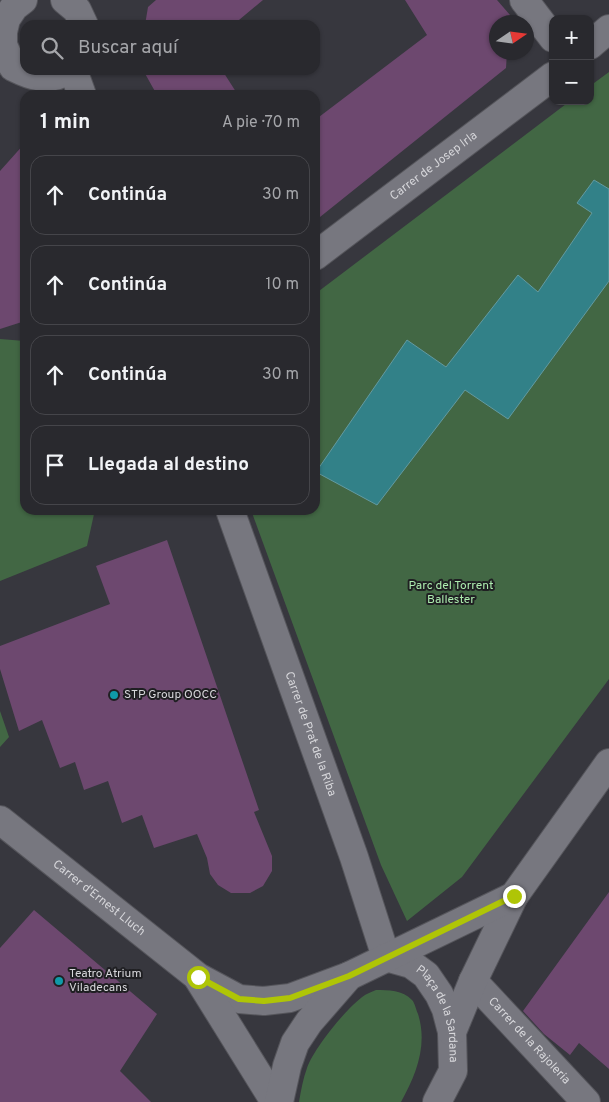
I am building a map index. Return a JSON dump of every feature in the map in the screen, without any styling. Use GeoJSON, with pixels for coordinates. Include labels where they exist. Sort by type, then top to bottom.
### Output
{"type":"FeatureCollection","features":[{"type":"Feature","properties":{"kind":"street"},"geometry":{"type":"LineString","coordinates":[[20,75],[6,74],[3,32],[6,18],[23,0]]}},
{"type":"Feature","properties":{"kind":"street"},"geometry":{"type":"LineString","coordinates":[[67,0],[77,10],[82,20]]}},
{"type":"Feature","properties":{"kind":"street"},"geometry":{"type":"LineString","coordinates":[[524,0],[549,33]]}},
{"type":"Feature","properties":{"kind":"street"},"geometry":{"type":"LineString","coordinates":[[594,42],[609,29]]}},
{"type":"Feature","properties":{"kind":"street"},"geometry":{"type":"LineString","coordinates":[[29,75],[43,78],[60,75]]}},
{"type":"Feature","properties":{"kind":"street"},"geometry":{"type":"LineString","coordinates":[[75,75],[80,90]]}},
{"type":"Feature","properties":{"kind":"street","name":"Carrer de Josep Irla"},"geometry":{"type":"LineString","coordinates":[[320,252],[549,79]]}},
{"type":"Feature","properties":{"kind":"street","name":"Carrer de Prat de la Riba"},"geometry":{"type":"LineString","coordinates":[[232,515],[354,857],[386,957]]}},
{"type":"Feature","properties":{"kind":"street"},"geometry":{"type":"LineString","coordinates":[[452,1032],[473,981],[514,896],[609,762]]}},
{"type":"Feature","properties":{"kind":"street","name":"Carrer d'Ernest Lluch"},"geometry":{"type":"LineString","coordinates":[[0,820],[198,977],[239,999],[264,1001],[290,998],[349,976]]}},
{"type":"Feature","properties":{"kind":"street"},"geometry":{"type":"LineString","coordinates":[[277,1102],[294,1043],[309,1022],[349,976],[514,896]]}},
{"type":"Feature","properties":{"kind":"street","name":"Plaça de la Sardana"},"geometry":{"type":"LineString","coordinates":[[386,957],[410,964],[426,975],[439,994],[446,1009],[452,1032],[453,1071],[437,1102]]}},
{"type":"Feature","properties":{"kind":"street","name":"Carrer d'Ernest Lluch"},"geometry":{"type":"LineString","coordinates":[[198,977],[277,1102]]}},
{"type":"Feature","properties":{"kind":"street","name":"Carrer de la Rajoleria"},"geometry":{"type":"LineString","coordinates":[[473,981],[586,1102]]}},
{"type":"Feature","properties":{"kind":"street"},"geometry":{"type":"LineString","coordinates":[[453,1071],[462,1102]]}},
{"type":"Feature","properties":{"kind":"green space","name":"Parc del Torrent Ballester"},"geometry":{"type":"Polygon","coordinates":[[[609,72],[609,679],[462,877],[407,921],[381,865],[253,515],[320,515],[320,290],[565,105],[594,105],[594,83],[609,72]]]}},
{"type":"Feature","properties":{"kind":"green space"},"geometry":{"type":"Polygon","coordinates":[[[0,339],[20,341],[20,515],[94,515],[87,546],[0,581],[0,339]]]}},
{"type":"Feature","properties":{"kind":"green space"},"geometry":{"type":"Polygon","coordinates":[[[0,711],[9,737],[0,747],[0,711]]]}},
{"type":"Feature","properties":{"kind":"green space"},"geometry":{"type":"Polygon","coordinates":[[[376,990],[395,991],[404,994],[412,1000],[421,1026],[422,1037],[419,1060],[401,1102],[299,1102],[307,1068],[324,1039],[358,1000],[376,990]]]}},
{"type":"Feature","properties":{"kind":"water"},"geometry":{"type":"Polygon","coordinates":[[[594,180],[609,189],[609,281],[508,419],[465,390],[377,505],[320,474],[320,466],[407,340],[446,367],[518,275],[538,292],[592,213],[577,203],[594,180]]]}},
{"type":"Feature","properties":{"kind":"building"},"geometry":{"type":"Polygon","coordinates":[[[156,0],[263,0],[239,20],[146,20],[148,7],[156,0]]]}},
{"type":"Feature","properties":{"kind":"building"},"geometry":{"type":"Polygon","coordinates":[[[405,0],[497,0],[510,15],[489,15],[489,60],[506,60],[506,68],[320,217],[320,116],[427,35],[405,0]]]}},
{"type":"Feature","properties":{"kind":"building"},"geometry":{"type":"Polygon","coordinates":[[[146,75],[225,75],[235,90],[154,90],[146,75]]]}},
{"type":"Feature","properties":{"kind":"building"},"geometry":{"type":"Polygon","coordinates":[[[20,149],[20,323],[0,329],[0,171],[20,149]]]}},
{"type":"Feature","properties":{"kind":"building","name":"STP Group OOCC"},"geometry":{"type":"Polygon","coordinates":[[[167,540],[259,810],[254,812],[272,856],[272,871],[263,886],[250,893],[231,893],[218,885],[210,874],[207,858],[197,834],[154,848],[142,815],[122,823],[108,781],[84,790],[75,762],[60,768],[42,720],[19,731],[0,669],[0,646],[110,604],[96,566],[167,540]]]}},
{"type":"Feature","properties":{"kind":"building"},"geometry":{"type":"Polygon","coordinates":[[[609,892],[609,1069],[579,1043],[570,1055],[544,1034],[523,1011],[609,892]]]}},
{"type":"Feature","properties":{"kind":"building","name":"Teatro Atrium Viladecans"},"geometry":{"type":"Polygon","coordinates":[[[34,910],[157,1014],[120,1071],[151,1102],[0,1102],[0,948],[34,910]]]}},
{"type":"Feature","properties":{"kind":"place","name":"STP Group OOCC"},"geometry":{"type":"Point","coordinates":[114,695]}},
{"type":"Feature","properties":{"kind":"place","name":"Teatro Atrium Viladecans"},"geometry":{"type":"Point","coordinates":[59,981]}},
{"type":"Feature","properties":{"kind":"route"},"geometry":{"type":"LineString","coordinates":[[198,977],[239,999],[264,1001],[290,998],[349,976],[514,896]]}}]}
